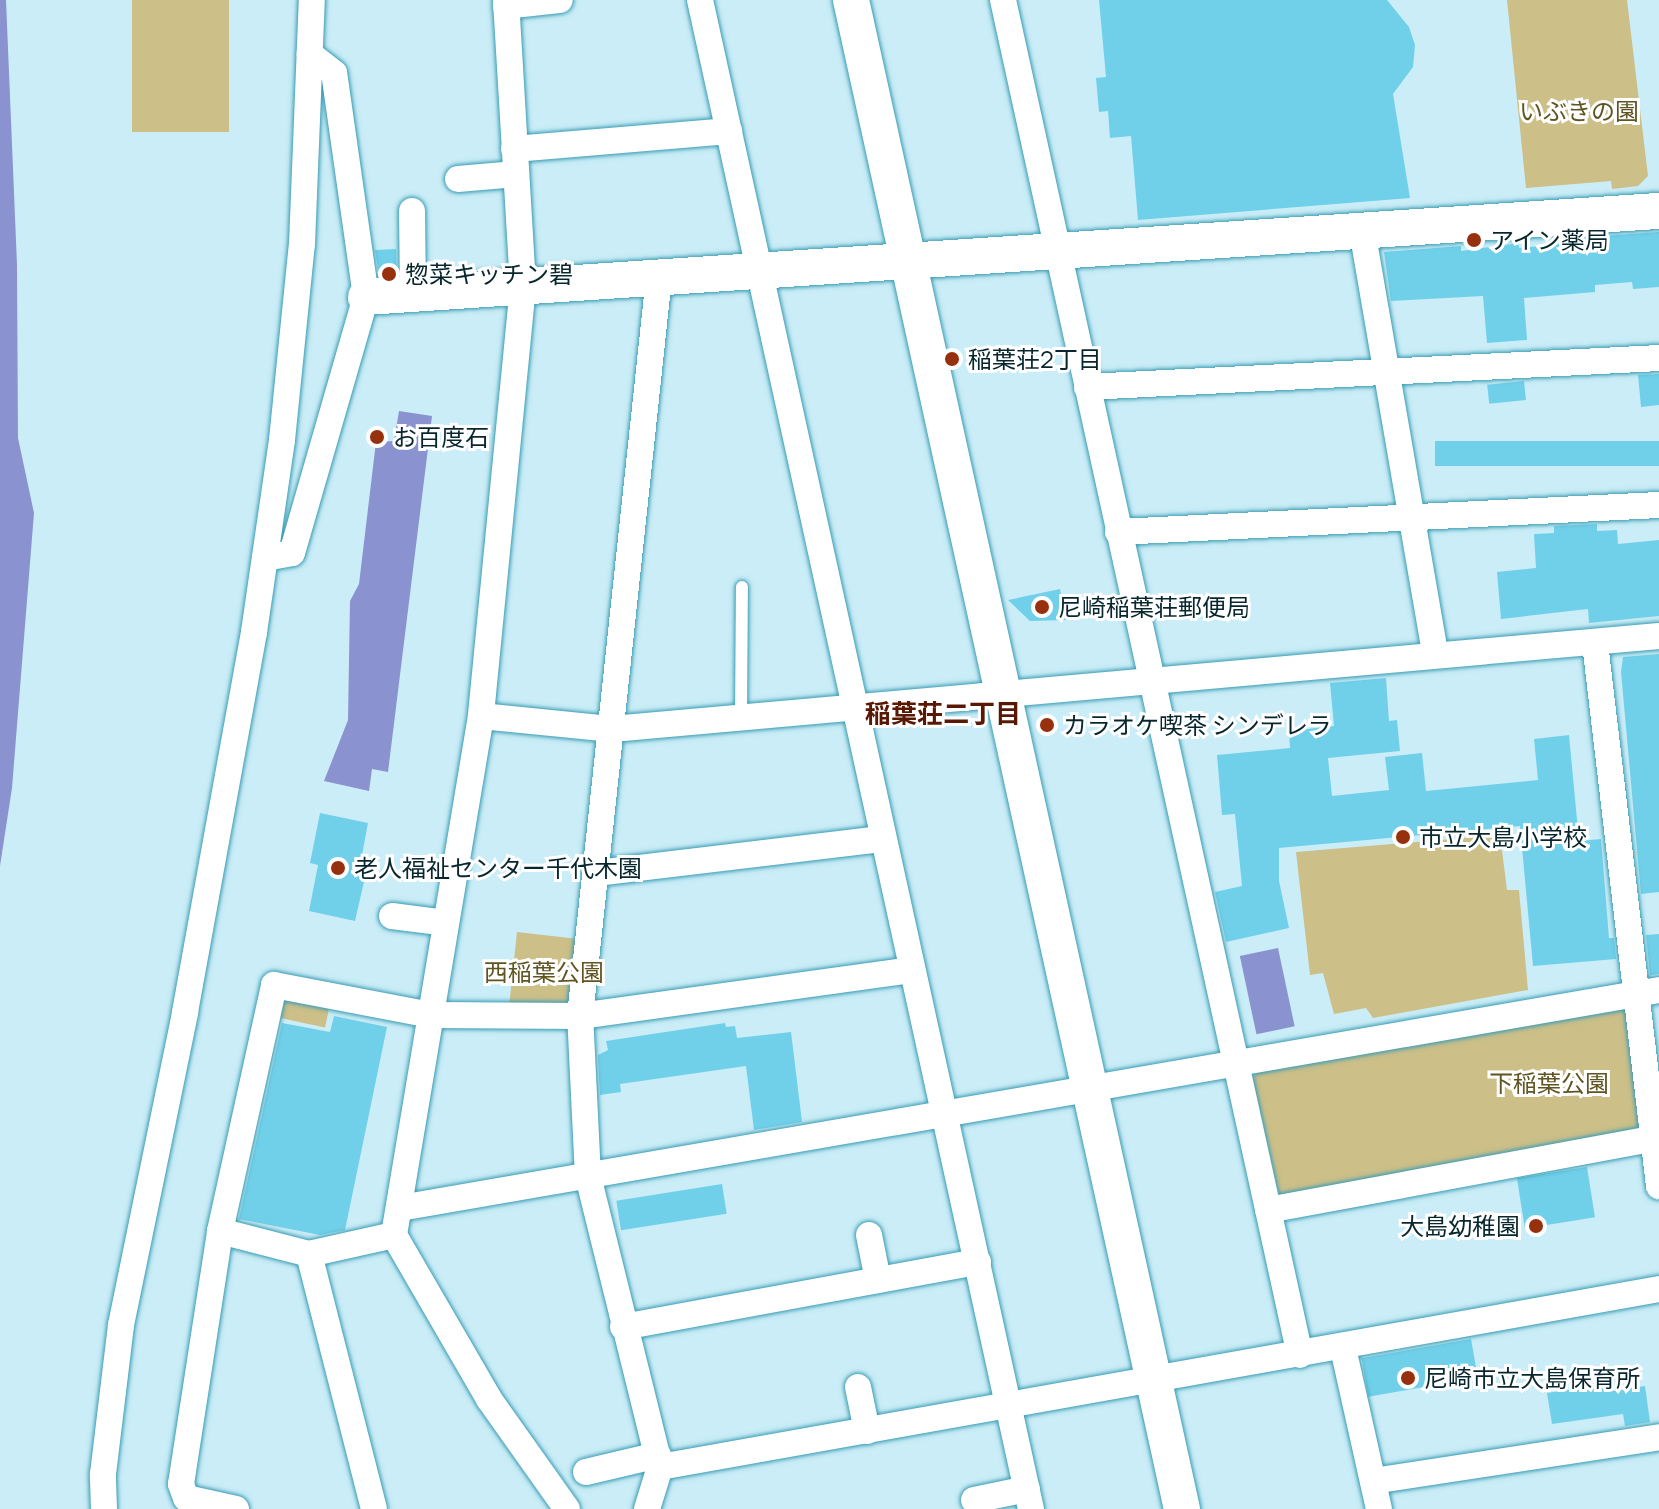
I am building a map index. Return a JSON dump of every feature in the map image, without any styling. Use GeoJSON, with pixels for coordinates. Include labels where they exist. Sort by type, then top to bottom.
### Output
{"type":"FeatureCollection","features":[{"type":"Feature","properties":{"kind":"street"},"geometry":{"type":"LineString","coordinates":[[104,1509],[103,1474],[121,1325],[185,1012],[265,558],[302,244],[312,0]]}},
{"type":"Feature","properties":{"kind":"street"},"geometry":{"type":"LineString","coordinates":[[560,0],[506,3],[523,286],[481,716],[394,1235],[489,1399],[567,1509]]}},
{"type":"Feature","properties":{"kind":"street"},"geometry":{"type":"LineString","coordinates":[[700,0],[1029,1499],[974,1500]]}},
{"type":"Feature","properties":{"kind":"street"},"geometry":{"type":"LineString","coordinates":[[851,0],[1182,1509]]}},
{"type":"Feature","properties":{"kind":"street"},"geometry":{"type":"LineString","coordinates":[[1003,0],[1300,1355]]}},
{"type":"Feature","properties":{"kind":"street"},"geometry":{"type":"LineString","coordinates":[[265,558],[292,553],[366,297],[334,73],[310,54]]}},
{"type":"Feature","properties":{"kind":"street"},"geometry":{"type":"LineString","coordinates":[[458,179],[515,161],[729,131]]}},
{"type":"Feature","properties":{"kind":"street"},"geometry":{"type":"LineString","coordinates":[[412,211],[413,294]]}},
{"type":"Feature","properties":{"kind":"street"},"geometry":{"type":"LineString","coordinates":[[366,297],[1659,211]]}},
{"type":"Feature","properties":{"kind":"street"},"geometry":{"type":"LineString","coordinates":[[1362,230],[1435,653]]}},
{"type":"Feature","properties":{"kind":"street"},"geometry":{"type":"LineString","coordinates":[[647,1509],[659,1461],[623,1327],[588,1177],[580,1016],[659,277]]}},
{"type":"Feature","properties":{"kind":"street"},"geometry":{"type":"LineString","coordinates":[[1087,387],[1659,358]]}},
{"type":"Feature","properties":{"kind":"street"},"geometry":{"type":"LineString","coordinates":[[1118,532],[1659,505]]}},
{"type":"Feature","properties":{"kind":"street"},"geometry":{"type":"LineString","coordinates":[[481,716],[612,729],[1154,683],[1435,653],[1659,636]]}},
{"type":"Feature","properties":{"kind":"street"},"geometry":{"type":"LineString","coordinates":[[1595,643],[1650,991],[1652,1139],[1659,1186]]}},
{"type":"Feature","properties":{"kind":"street"},"geometry":{"type":"LineString","coordinates":[[596,873],[883,839]]}},
{"type":"Feature","properties":{"kind":"street"},"geometry":{"type":"LineString","coordinates":[[392,916],[446,923]]}},
{"type":"Feature","properties":{"kind":"street"},"geometry":{"type":"LineString","coordinates":[[236,1509],[186,1498],[181,1484],[220,1231],[274,985],[432,1015],[580,1016],[911,970]]}},
{"type":"Feature","properties":{"kind":"street"},"geometry":{"type":"LineString","coordinates":[[400,1208],[1091,1092],[1650,991]]}},
{"type":"Feature","properties":{"kind":"street"},"geometry":{"type":"LineString","coordinates":[[1268,1210],[1652,1139]]}},
{"type":"Feature","properties":{"kind":"street"},"geometry":{"type":"LineString","coordinates":[[220,1231],[309,1254],[394,1235]]}},
{"type":"Feature","properties":{"kind":"street"},"geometry":{"type":"LineString","coordinates":[[869,1235],[878,1280]]}},
{"type":"Feature","properties":{"kind":"street"},"geometry":{"type":"LineString","coordinates":[[309,1254],[374,1509]]}},
{"type":"Feature","properties":{"kind":"street"},"geometry":{"type":"LineString","coordinates":[[623,1327],[978,1262]]}},
{"type":"Feature","properties":{"kind":"street"},"geometry":{"type":"LineString","coordinates":[[586,1472],[1009,1407],[1659,1289]]}},
{"type":"Feature","properties":{"kind":"street"},"geometry":{"type":"LineString","coordinates":[[1343,1348],[1379,1509]]}},
{"type":"Feature","properties":{"kind":"street"},"geometry":{"type":"LineString","coordinates":[[858,1387],[867,1431]]}},
{"type":"Feature","properties":{"kind":"street"},"geometry":{"type":"LineString","coordinates":[[1373,1481],[1659,1437]]}},
{"type":"Feature","properties":{"kind":"lane"},"geometry":{"type":"LineString","coordinates":[[741,719],[742,587]]}},
{"type":"Feature","properties":{"kind":"green space"},"geometry":{"type":"Polygon","coordinates":[[[132,0],[229,0],[229,132],[132,132],[132,0]]]}},
{"type":"Feature","properties":{"kind":"green space","name":"いぶきの園"},"geometry":{"type":"Polygon","coordinates":[[[1507,0],[1627,0],[1648,176],[1638,186],[1612,189],[1611,181],[1526,188],[1507,0]]]}},
{"type":"Feature","properties":{"kind":"green space"},"geometry":{"type":"Polygon","coordinates":[[[1500,835],[1507,890],[1519,890],[1528,990],[1373,1018],[1366,1008],[1334,1014],[1323,973],[1310,975],[1296,852],[1500,835]]]}},
{"type":"Feature","properties":{"kind":"green space","name":"西稲葉公園"},"geometry":{"type":"Polygon","coordinates":[[[517,932],[578,939],[573,1005],[509,1007],[517,932]]]}},
{"type":"Feature","properties":{"kind":"green space"},"geometry":{"type":"Polygon","coordinates":[[[282,999],[329,1009],[325,1028],[278,1018],[282,999]]]}},
{"type":"Feature","properties":{"kind":"green space","name":"下稲葉公園"},"geometry":{"type":"Polygon","coordinates":[[[1627,1008],[1642,1125],[1630,1136],[1284,1198],[1278,1191],[1253,1079],[1258,1069],[1627,1008]]]}},
{"type":"Feature","properties":{"kind":"water"},"geometry":{"type":"Polygon","coordinates":[[[0,0],[6,0],[17,265],[18,438],[34,513],[12,788],[0,866],[0,0]]]}},
{"type":"Feature","properties":{"kind":"water"},"geometry":{"type":"Polygon","coordinates":[[[399,411],[432,416],[388,772],[372,769],[369,791],[324,781],[348,720],[350,601],[359,584],[376,442],[394,441],[399,411]]]}},
{"type":"Feature","properties":{"kind":"water"},"geometry":{"type":"Polygon","coordinates":[[[1278,948],[1295,1026],[1256,1034],[1240,956],[1278,948]]]}},
{"type":"Feature","properties":{"kind":"building"},"geometry":{"type":"Polygon","coordinates":[[[1099,0],[1387,0],[1409,27],[1415,45],[1413,67],[1393,94],[1410,198],[1138,220],[1131,136],[1110,138],[1108,111],[1099,112],[1096,78],[1106,77],[1099,0]]]}},
{"type":"Feature","properties":{"kind":"building"},"geometry":{"type":"Polygon","coordinates":[[[1659,232],[1659,287],[1633,289],[1632,282],[1595,285],[1595,292],[1524,298],[1527,340],[1487,343],[1483,296],[1391,301],[1384,252],[1461,246],[1461,251],[1519,243],[1519,248],[1559,244],[1559,239],[1659,232]]]}},
{"type":"Feature","properties":{"kind":"building"},"geometry":{"type":"Polygon","coordinates":[[[396,249],[397,274],[379,274],[375,250],[396,249]]]}},
{"type":"Feature","properties":{"kind":"building"},"geometry":{"type":"Polygon","coordinates":[[[1659,374],[1659,405],[1641,407],[1638,375],[1659,374]]]}},
{"type":"Feature","properties":{"kind":"building"},"geometry":{"type":"Polygon","coordinates":[[[1524,381],[1526,400],[1489,404],[1487,385],[1524,381]]]}},
{"type":"Feature","properties":{"kind":"building"},"geometry":{"type":"Polygon","coordinates":[[[1435,441],[1659,441],[1659,466],[1435,466],[1435,441]]]}},
{"type":"Feature","properties":{"kind":"building"},"geometry":{"type":"Polygon","coordinates":[[[1597,524],[1597,531],[1617,530],[1618,544],[1659,540],[1659,616],[1589,623],[1588,609],[1501,619],[1497,572],[1536,568],[1534,534],[1554,533],[1554,526],[1597,524]]]}},
{"type":"Feature","properties":{"kind":"building"},"geometry":{"type":"Polygon","coordinates":[[[1060,589],[1066,620],[1030,621],[1008,600],[1060,589]]]}},
{"type":"Feature","properties":{"kind":"building"},"geometry":{"type":"Polygon","coordinates":[[[1659,654],[1659,892],[1641,894],[1621,672],[1623,657],[1659,654]]]}},
{"type":"Feature","properties":{"kind":"building"},"geometry":{"type":"Polygon","coordinates":[[[1386,678],[1389,721],[1397,720],[1400,751],[1328,758],[1332,796],[1389,790],[1385,757],[1422,753],[1426,791],[1538,780],[1534,739],[1569,735],[1579,841],[1601,839],[1609,938],[1614,938],[1616,959],[1533,966],[1520,826],[1279,848],[1279,881],[1289,928],[1226,942],[1215,892],[1242,886],[1235,814],[1222,815],[1217,755],[1290,748],[1289,731],[1334,726],[1330,683],[1386,678]]]}},
{"type":"Feature","properties":{"kind":"building","name":"老人福祉センター千代木園"},"geometry":{"type":"Polygon","coordinates":[[[320,813],[368,823],[359,871],[366,873],[355,921],[309,911],[318,865],[310,863],[320,813]]]}},
{"type":"Feature","properties":{"kind":"building"},"geometry":{"type":"Polygon","coordinates":[[[1659,934],[1659,974],[1650,975],[1646,935],[1659,934]]]}},
{"type":"Feature","properties":{"kind":"building"},"geometry":{"type":"Polygon","coordinates":[[[334,1016],[387,1027],[345,1230],[320,1235],[239,1219],[282,1023],[330,1032],[334,1016]]]}},
{"type":"Feature","properties":{"kind":"building"},"geometry":{"type":"Polygon","coordinates":[[[725,1023],[726,1027],[735,1026],[737,1038],[791,1032],[802,1122],[754,1130],[746,1066],[620,1084],[621,1092],[600,1095],[598,1055],[608,1050],[606,1041],[725,1023]]]}},
{"type":"Feature","properties":{"kind":"building"},"geometry":{"type":"Polygon","coordinates":[[[1587,1167],[1595,1217],[1525,1228],[1517,1178],[1587,1167]]]}},
{"type":"Feature","properties":{"kind":"building"},"geometry":{"type":"Polygon","coordinates":[[[722,1184],[727,1214],[621,1230],[616,1201],[722,1184]]]}},
{"type":"Feature","properties":{"kind":"building"},"geometry":{"type":"Polygon","coordinates":[[[1471,1339],[1478,1377],[1368,1397],[1362,1358],[1471,1339]]]}},
{"type":"Feature","properties":{"kind":"building"},"geometry":{"type":"Polygon","coordinates":[[[1609,1384],[1610,1391],[1645,1386],[1650,1422],[1625,1426],[1623,1414],[1552,1424],[1547,1393],[1609,1384]]]}},
{"type":"Feature","properties":{"kind":"place","name":"アイン薬局"},"geometry":{"type":"Point","coordinates":[1474,240]}},
{"type":"Feature","properties":{"kind":"place","name":"惣菜キッチン碧"},"geometry":{"type":"Point","coordinates":[389,274]}},
{"type":"Feature","properties":{"kind":"place","name":"稲葉荘2丁目"},"geometry":{"type":"Point","coordinates":[952,359]}},
{"type":"Feature","properties":{"kind":"place","name":"お百度石"},"geometry":{"type":"Point","coordinates":[377,437]}},
{"type":"Feature","properties":{"kind":"place","name":"尼崎稲葉荘郵便局"},"geometry":{"type":"Point","coordinates":[1042,607]}},
{"type":"Feature","properties":{"kind":"place","name":"カラオケ喫茶 シンデレラ"},"geometry":{"type":"Point","coordinates":[1047,725]}},
{"type":"Feature","properties":{"kind":"place","name":"市立大島小学校"},"geometry":{"type":"Point","coordinates":[1403,837]}},
{"type":"Feature","properties":{"kind":"place","name":"老人福祉センター千代木園"},"geometry":{"type":"Point","coordinates":[338,868]}},
{"type":"Feature","properties":{"kind":"place","name":"大島幼稚園"},"geometry":{"type":"Point","coordinates":[1536,1226]}},
{"type":"Feature","properties":{"kind":"place","name":"尼崎市立大島保育所"},"geometry":{"type":"Point","coordinates":[1408,1378]}},
{"type":"Feature","properties":{"kind":"district","name":"稲葉荘二丁目"},"geometry":{"type":"Point","coordinates":[943,714]}}]}
